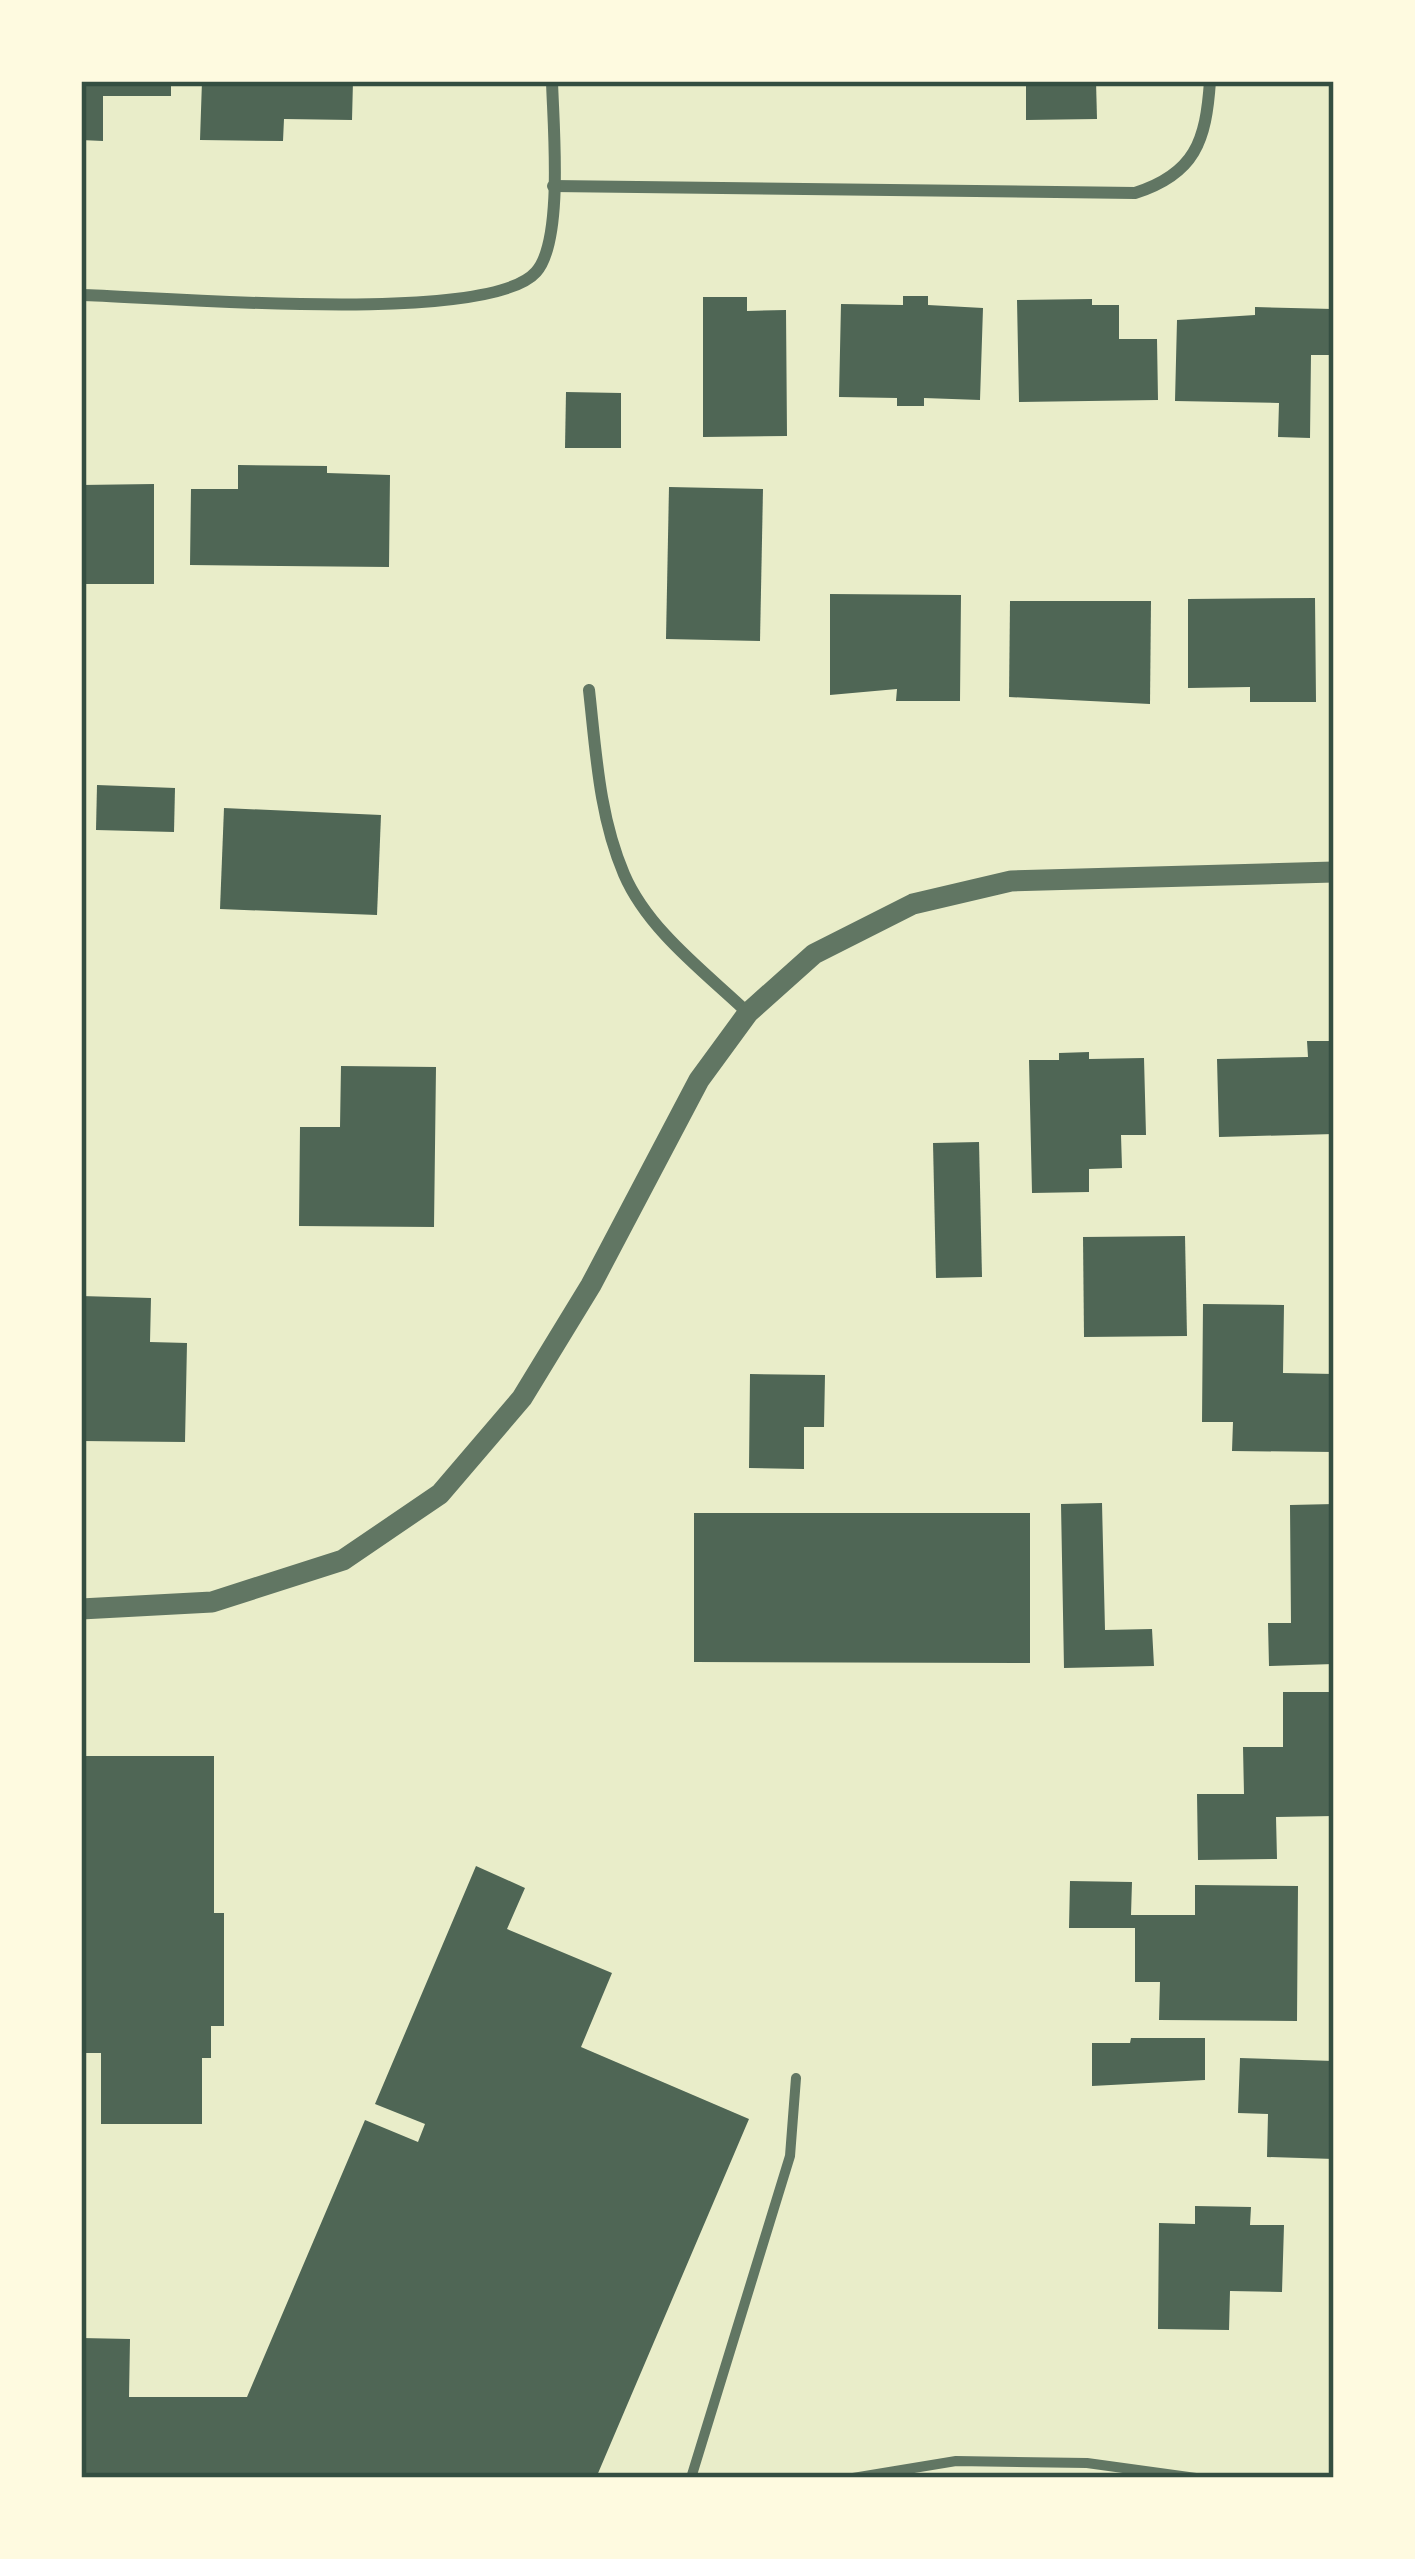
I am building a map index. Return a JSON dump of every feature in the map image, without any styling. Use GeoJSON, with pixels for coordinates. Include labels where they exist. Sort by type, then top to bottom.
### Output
{"type":"FeatureCollection","features":[{"type":"Feature","properties":{"kind":"street"},"geometry":{"type":"LineString","coordinates":[[81,295],[438,304],[519,286],[539,270],[547,249],[553,186],[552,81]]}},
{"type":"Feature","properties":{"kind":"street"},"geometry":{"type":"LineString","coordinates":[[553,186],[1135,193],[1168,182],[1189,161],[1208,114],[1210,81]]}},
{"type":"Feature","properties":{"kind":"street"},"geometry":{"type":"LineString","coordinates":[[590,690],[599,782],[626,878],[663,932],[748,1012]]}},
{"type":"Feature","properties":{"kind":"street"},"geometry":{"type":"LineString","coordinates":[[81,1609],[212,1602],[343,1560],[440,1494],[522,1397],[591,1285],[699,1080],[748,1012],[814,954],[932,899],[1011,881],[1334,872]]}},
{"type":"Feature","properties":{"kind":"street"},"geometry":{"type":"LineString","coordinates":[[691,2478],[790,2156],[796,2078]]}},
{"type":"Feature","properties":{"kind":"street"},"geometry":{"type":"LineString","coordinates":[[853,2478],[956,2461],[1087,2463],[1196,2478]]}},
{"type":"Feature","properties":{"kind":"building"},"geometry":{"type":"Polygon","coordinates":[[[81,81],[171,81],[171,96],[103,96],[103,141],[81,140],[81,81]]]}},
{"type":"Feature","properties":{"kind":"building"},"geometry":{"type":"Polygon","coordinates":[[[202,81],[353,81],[352,120],[284,119],[283,141],[200,140],[202,81]]]}},
{"type":"Feature","properties":{"kind":"building"},"geometry":{"type":"Polygon","coordinates":[[[1026,81],[1096,81],[1097,119],[1026,120],[1026,81]]]}},
{"type":"Feature","properties":{"kind":"building"},"geometry":{"type":"Polygon","coordinates":[[[903,296],[928,296],[928,305],[983,308],[980,400],[924,398],[924,406],[897,406],[897,398],[839,397],[841,304],[903,305],[903,296]]]}},
{"type":"Feature","properties":{"kind":"building"},"geometry":{"type":"Polygon","coordinates":[[[703,297],[747,297],[747,311],[786,310],[787,436],[703,437],[703,297]]]}},
{"type":"Feature","properties":{"kind":"building"},"geometry":{"type":"Polygon","coordinates":[[[1092,299],[1092,305],[1119,305],[1119,339],[1157,339],[1158,400],[1019,402],[1017,300],[1092,299]]]}},
{"type":"Feature","properties":{"kind":"building"},"geometry":{"type":"Polygon","coordinates":[[[1255,307],[1333,309],[1333,355],[1311,355],[1310,438],[1278,437],[1279,403],[1175,401],[1177,320],[1255,315],[1255,307]]]}},
{"type":"Feature","properties":{"kind":"building"},"geometry":{"type":"Polygon","coordinates":[[[566,392],[621,393],[621,448],[565,448],[566,392]]]}},
{"type":"Feature","properties":{"kind":"building"},"geometry":{"type":"Polygon","coordinates":[[[238,465],[327,466],[327,473],[390,475],[389,567],[190,565],[191,489],[238,489],[238,465]]]}},
{"type":"Feature","properties":{"kind":"building"},"geometry":{"type":"Polygon","coordinates":[[[154,484],[154,584],[81,584],[81,485],[154,484]]]}},
{"type":"Feature","properties":{"kind":"building"},"geometry":{"type":"Polygon","coordinates":[[[669,487],[763,489],[760,641],[666,639],[669,487]]]}},
{"type":"Feature","properties":{"kind":"building"},"geometry":{"type":"Polygon","coordinates":[[[830,594],[961,595],[960,701],[896,701],[897,689],[830,695],[830,594]]]}},
{"type":"Feature","properties":{"kind":"building"},"geometry":{"type":"Polygon","coordinates":[[[1315,598],[1316,702],[1250,702],[1250,687],[1188,688],[1188,599],[1315,598]]]}},
{"type":"Feature","properties":{"kind":"building"},"geometry":{"type":"Polygon","coordinates":[[[1010,601],[1151,601],[1150,704],[1009,697],[1010,601]]]}},
{"type":"Feature","properties":{"kind":"building"},"geometry":{"type":"Polygon","coordinates":[[[97,785],[175,788],[174,832],[96,830],[97,785]]]}},
{"type":"Feature","properties":{"kind":"building"},"geometry":{"type":"Polygon","coordinates":[[[224,808],[381,815],[377,915],[220,909],[224,808]]]}},
{"type":"Feature","properties":{"kind":"building"},"geometry":{"type":"Polygon","coordinates":[[[1307,1041],[1334,1041],[1334,1134],[1219,1137],[1217,1059],[1308,1057],[1307,1041]]]}},
{"type":"Feature","properties":{"kind":"building"},"geometry":{"type":"Polygon","coordinates":[[[1089,1052],[1089,1059],[1144,1058],[1146,1135],[1121,1135],[1122,1168],[1089,1169],[1089,1192],[1032,1193],[1029,1060],[1059,1060],[1059,1053],[1089,1052]]]}},
{"type":"Feature","properties":{"kind":"building"},"geometry":{"type":"Polygon","coordinates":[[[341,1066],[436,1067],[434,1227],[299,1226],[300,1127],[340,1127],[341,1066]]]}},
{"type":"Feature","properties":{"kind":"building"},"geometry":{"type":"Polygon","coordinates":[[[979,1142],[982,1277],[936,1278],[933,1143],[979,1142]]]}},
{"type":"Feature","properties":{"kind":"building"},"geometry":{"type":"Polygon","coordinates":[[[1185,1236],[1187,1336],[1084,1337],[1083,1237],[1185,1236]]]}},
{"type":"Feature","properties":{"kind":"building"},"geometry":{"type":"Polygon","coordinates":[[[81,1296],[151,1298],[150,1342],[187,1343],[185,1442],[81,1441],[81,1296]]]}},
{"type":"Feature","properties":{"kind":"building"},"geometry":{"type":"Polygon","coordinates":[[[1203,1304],[1284,1305],[1283,1373],[1334,1374],[1334,1452],[1232,1451],[1233,1422],[1202,1422],[1203,1304]]]}},
{"type":"Feature","properties":{"kind":"building"},"geometry":{"type":"Polygon","coordinates":[[[750,1374],[825,1375],[824,1427],[804,1427],[804,1469],[749,1468],[750,1374]]]}},
{"type":"Feature","properties":{"kind":"building"},"geometry":{"type":"Polygon","coordinates":[[[1102,1503],[1105,1630],[1152,1629],[1154,1666],[1064,1668],[1061,1504],[1102,1503]]]}},
{"type":"Feature","properties":{"kind":"building"},"geometry":{"type":"Polygon","coordinates":[[[1334,1504],[1334,1664],[1269,1666],[1268,1623],[1291,1623],[1290,1505],[1334,1504]]]}},
{"type":"Feature","properties":{"kind":"building"},"geometry":{"type":"Polygon","coordinates":[[[694,1513],[1030,1513],[1030,1663],[694,1662],[694,1513]]]}},
{"type":"Feature","properties":{"kind":"building"},"geometry":{"type":"Polygon","coordinates":[[[1283,1692],[1334,1692],[1334,1816],[1276,1817],[1277,1859],[1198,1860],[1197,1794],[1244,1794],[1243,1747],[1283,1747],[1283,1692]]]}},
{"type":"Feature","properties":{"kind":"building"},"geometry":{"type":"Polygon","coordinates":[[[81,1756],[214,1756],[214,1913],[224,1913],[224,2026],[211,2026],[211,2058],[202,2058],[202,2124],[101,2124],[101,2053],[81,2053],[81,1756]]]}},
{"type":"Feature","properties":{"kind":"building"},"geometry":{"type":"Polygon","coordinates":[[[476,1866],[525,1888],[507,1929],[612,1973],[581,2047],[749,2119],[596,2478],[81,2478],[81,2338],[130,2339],[129,2397],[247,2397],[365,2120],[418,2142],[425,2124],[375,2104],[476,1866]]]}},
{"type":"Feature","properties":{"kind":"building"},"geometry":{"type":"Polygon","coordinates":[[[1070,1881],[1132,1882],[1131,1915],[1195,1915],[1195,1885],[1298,1886],[1297,2021],[1159,2020],[1160,1982],[1135,1982],[1135,1928],[1069,1928],[1070,1881]]]}},
{"type":"Feature","properties":{"kind":"building"},"geometry":{"type":"Polygon","coordinates":[[[1131,2038],[1205,2038],[1205,2080],[1092,2086],[1092,2043],[1130,2043],[1131,2038]]]}},
{"type":"Feature","properties":{"kind":"building"},"geometry":{"type":"Polygon","coordinates":[[[1240,2058],[1334,2061],[1334,2159],[1267,2157],[1268,2114],[1238,2113],[1240,2058]]]}},
{"type":"Feature","properties":{"kind":"building"},"geometry":{"type":"Polygon","coordinates":[[[1195,2206],[1251,2207],[1250,2225],[1284,2225],[1282,2292],[1230,2291],[1229,2330],[1158,2329],[1159,2223],[1195,2224],[1195,2206]]]}}]}
